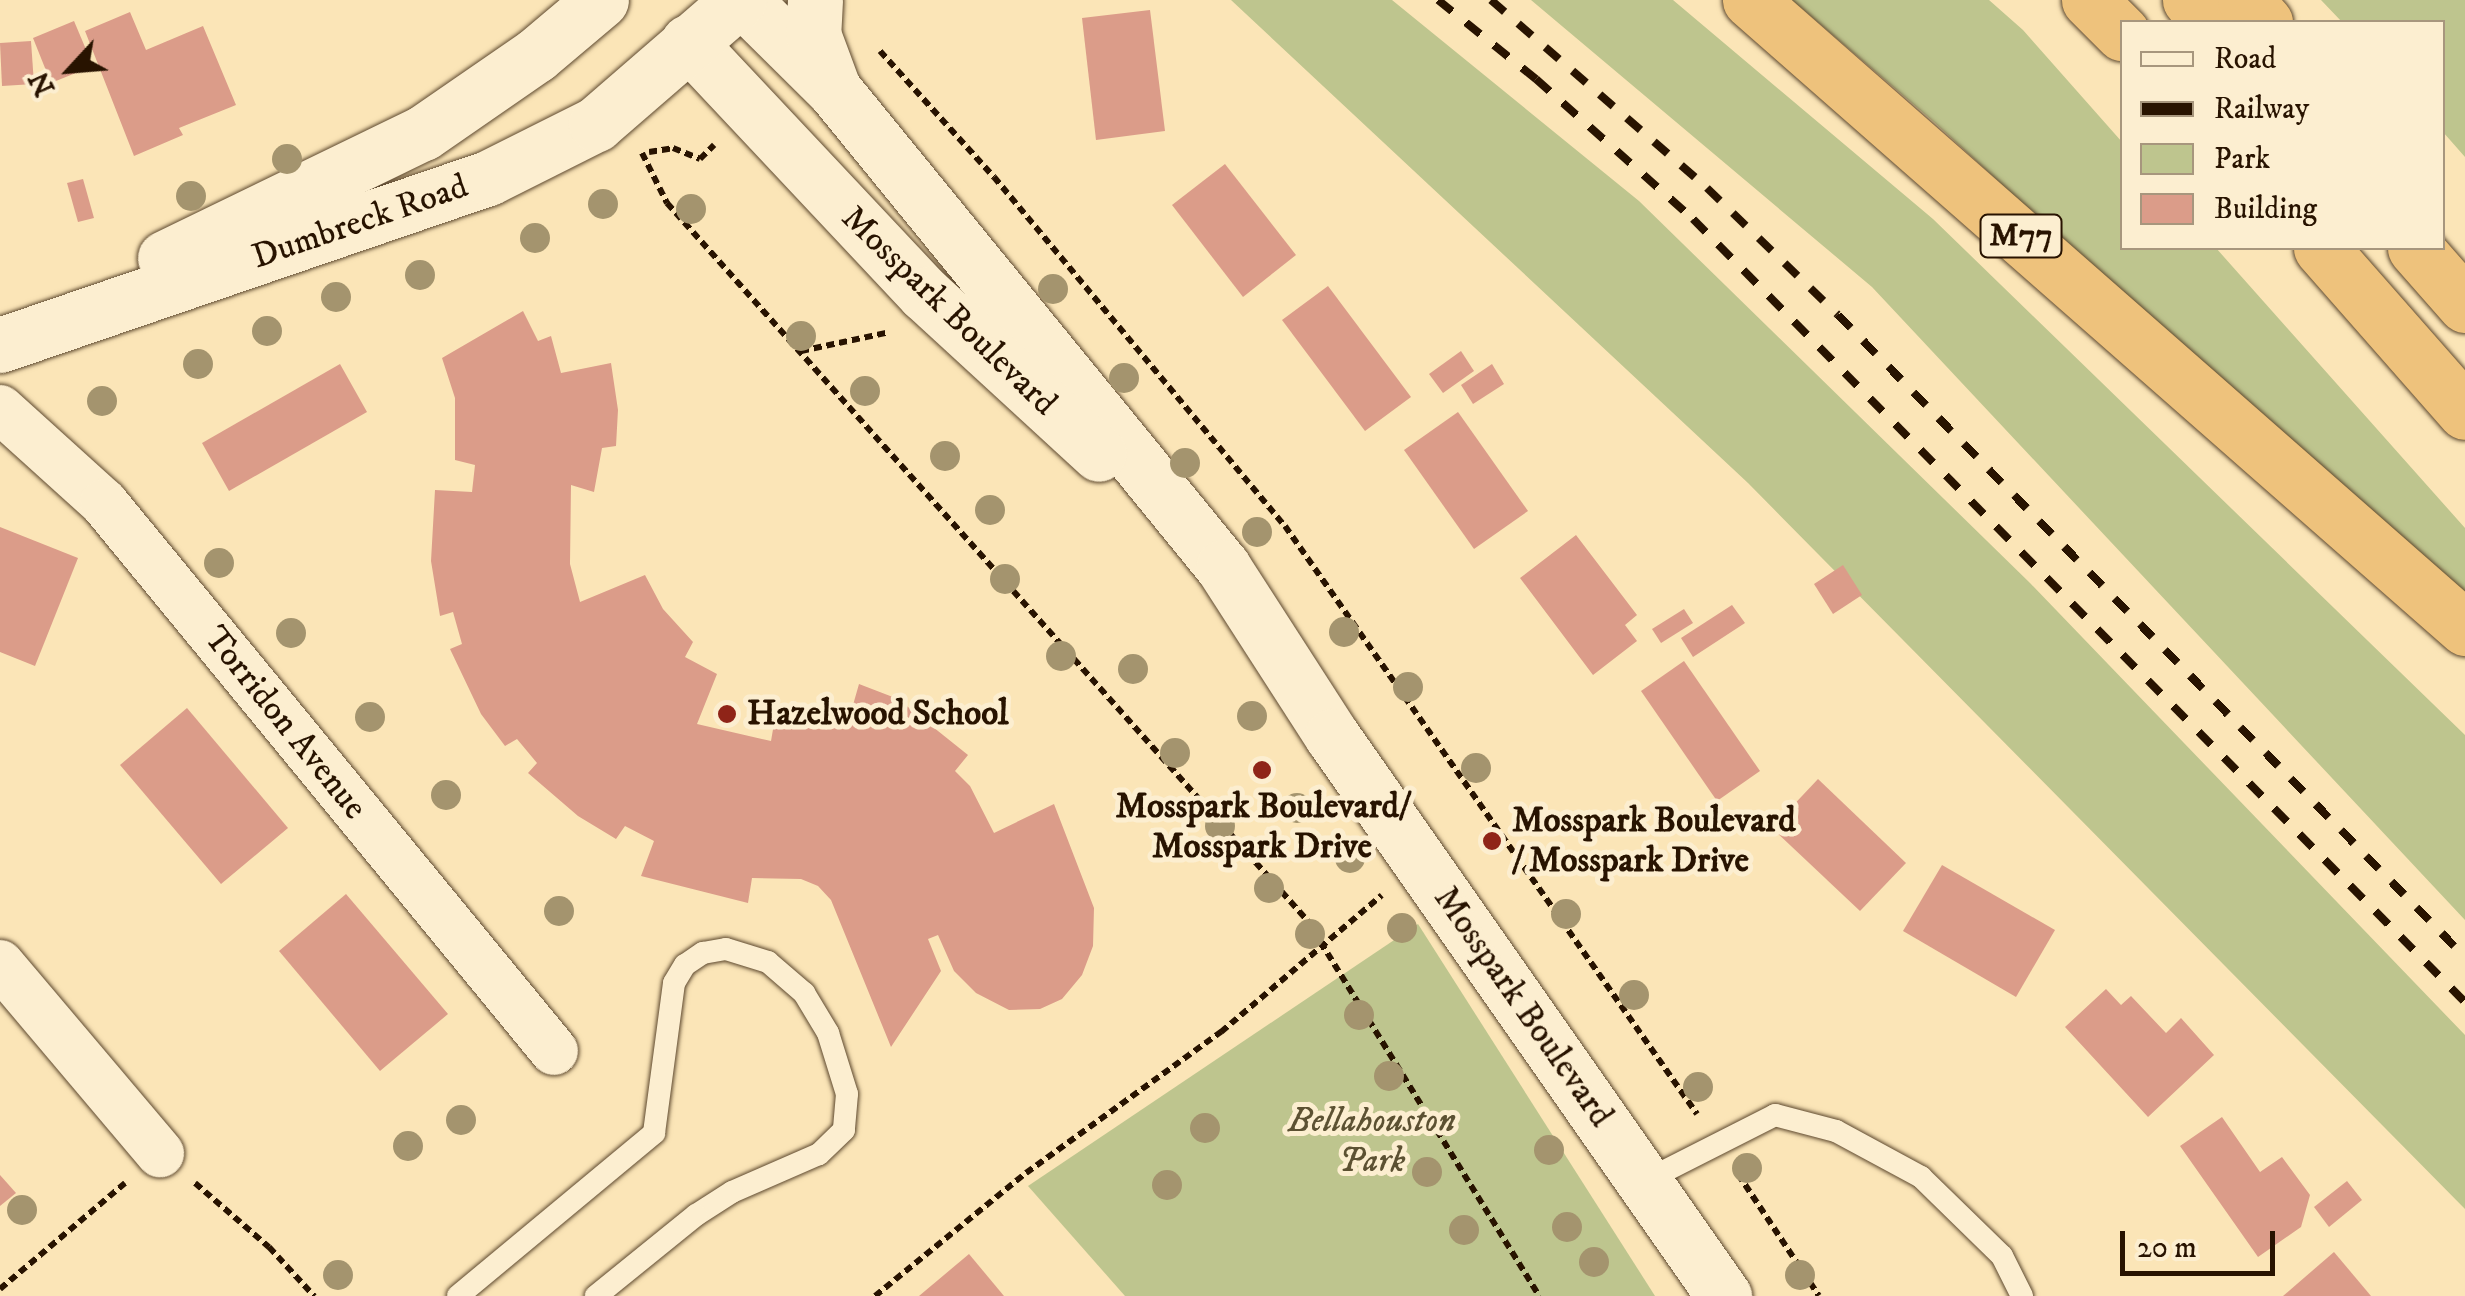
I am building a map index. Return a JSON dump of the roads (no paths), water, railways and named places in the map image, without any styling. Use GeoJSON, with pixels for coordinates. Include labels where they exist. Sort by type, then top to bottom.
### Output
{"type":"FeatureCollection","features":[{"type":"Feature","properties":{"kind":"highway","name":"M77"},"geometry":{"type":"LineString","coordinates":[[1750,0],[2465,628]]}},
{"type":"Feature","properties":{"kind":"highway"},"geometry":{"type":"LineString","coordinates":[[2089,0],[2120,31]]}},
{"type":"Feature","properties":{"kind":"highway"},"geometry":{"type":"LineString","coordinates":[[2190,0],[2209,20]]}},
{"type":"Feature","properties":{"kind":"highway"},"geometry":{"type":"LineString","coordinates":[[2244,0],[2262,20]]}},
{"type":"Feature","properties":{"kind":"highway"},"geometry":{"type":"LineString","coordinates":[[2445,228],[2465,251]]}},
{"type":"Feature","properties":{"kind":"highway"},"geometry":{"type":"LineString","coordinates":[[2323,250],[2465,412]]}},
{"type":"Feature","properties":{"kind":"highway"},"geometry":{"type":"LineString","coordinates":[[2417,250],[2465,304]]}},
{"type":"Feature","properties":{"kind":"street","name":"Dumbreck Road"},"geometry":{"type":"LineString","coordinates":[[0,342],[423,133],[536,56],[601,0]]}},
{"type":"Feature","properties":{"kind":"street","name":"Dumbreck Road"},"geometry":{"type":"LineString","coordinates":[[0,342],[488,178],[596,124],[689,21],[741,0]]}},
{"type":"Feature","properties":{"kind":"street","name":"Mosspark Boulevard"},"geometry":{"type":"LineString","coordinates":[[741,0],[834,90],[1223,567],[1332,736],[1724,1296]]}},
{"type":"Feature","properties":{"kind":"street"},"geometry":{"type":"LineString","coordinates":[[814,0],[813,34],[834,90]]}},
{"type":"Feature","properties":{"kind":"street","name":"Mosspark Boulevard"},"geometry":{"type":"LineString","coordinates":[[689,21],[951,319],[1223,567]]}},
{"type":"Feature","properties":{"kind":"street","name":"Torridon Avenue"},"geometry":{"type":"LineString","coordinates":[[0,409],[104,503],[554,1051]]}},
{"type":"Feature","properties":{"kind":"street"},"geometry":{"type":"LineString","coordinates":[[0,964],[160,1153]]}},
{"type":"Feature","properties":{"kind":"lane"},"geometry":{"type":"LineString","coordinates":[[458,1296],[654,1133],[674,983],[685,965],[703,953],[726,949],[768,962],[804,993],[828,1033],[847,1094],[844,1130],[819,1154],[732,1192],[696,1214],[596,1296]]}},
{"type":"Feature","properties":{"kind":"lane"},"geometry":{"type":"LineString","coordinates":[[1645,1181],[1775,1115],[1836,1131],[1921,1178],[2002,1256],[2022,1296]]}},
{"type":"Feature","properties":{"kind":"railway"},"geometry":{"type":"LineString","coordinates":[[1438,0],[1536,79],[1693,219],[2465,1002]]}},
{"type":"Feature","properties":{"kind":"railway"},"geometry":{"type":"LineString","coordinates":[[1491,0],[1707,188],[1838,315],[2465,957]]}},
{"type":"Feature","properties":{"kind":"place","name":"Hazelwood School"},"geometry":{"type":"Point","coordinates":[727,714]}},
{"type":"Feature","properties":{"kind":"place","name":"Mosspark Boulevard/ Mosspark Drive"},"geometry":{"type":"Point","coordinates":[1262,770]}},
{"type":"Feature","properties":{"kind":"place","name":"Mosspark Boulevard / Mosspark Drive"},"geometry":{"type":"Point","coordinates":[1492,841]}},
{"type":"Feature","properties":{"kind":"park label","name":"Bellahouston Park"},"geometry":{"type":"Point","coordinates":[1372,1141]}}]}
